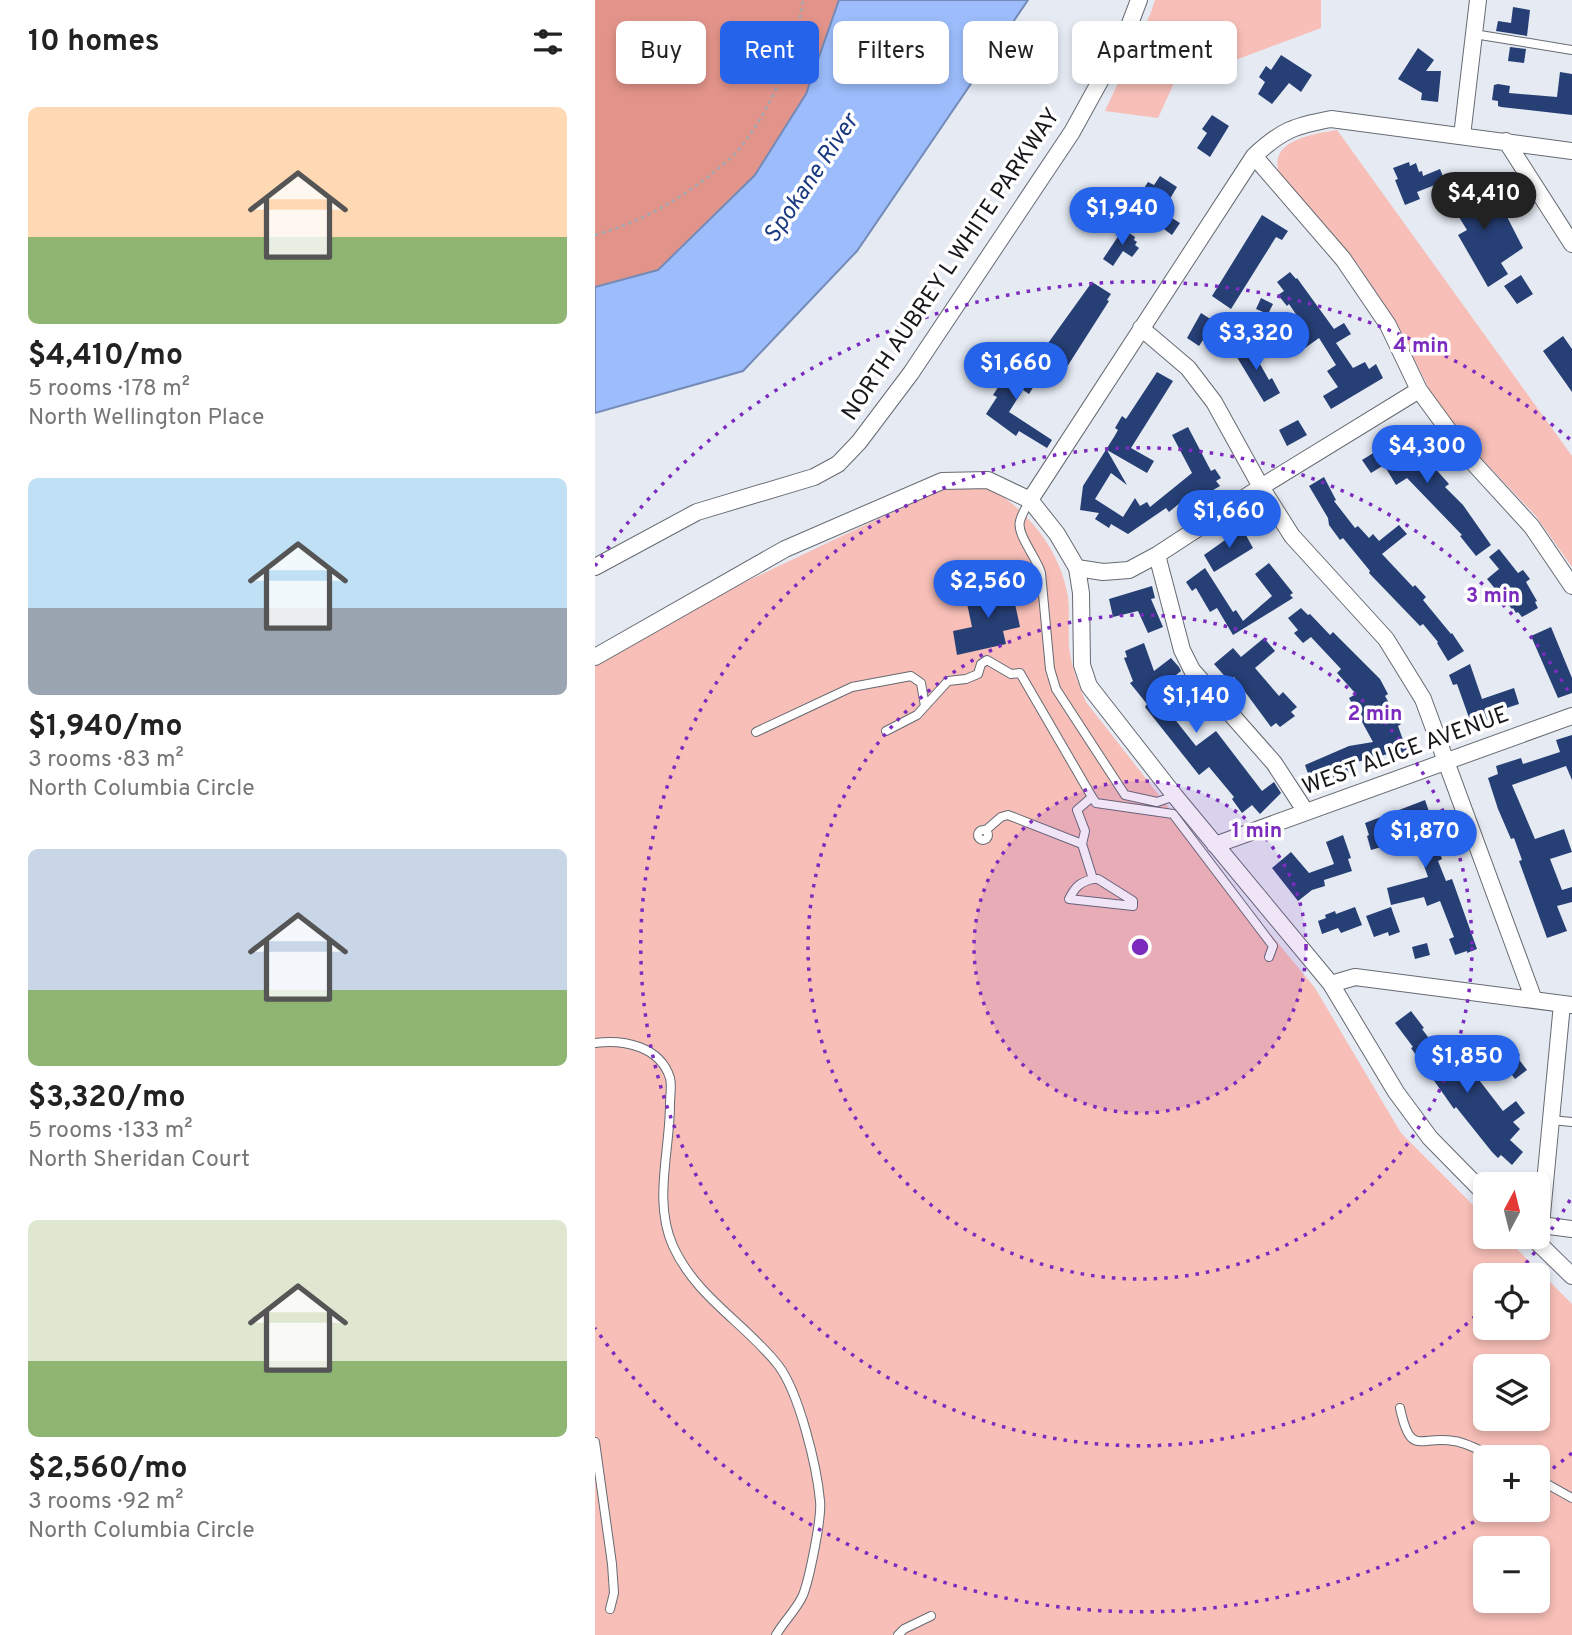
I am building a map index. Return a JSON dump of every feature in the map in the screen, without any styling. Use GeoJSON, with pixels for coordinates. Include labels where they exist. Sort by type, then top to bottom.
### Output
{"type":"FeatureCollection","features":[{"type":"Feature","properties":{"kind":"street","name":"NORTH AUBREY L WHITE PARKWAY"},"geometry":{"type":"LineString","coordinates":[[595,567],[697,512],[814,477],[838,464],[859,442],[950,316],[1072,132],[1126,34],[1139,0]]}},
{"type":"Feature","properties":{"kind":"street"},"geometry":{"type":"LineString","coordinates":[[1462,136],[1478,0]]}},
{"type":"Feature","properties":{"kind":"street"},"geometry":{"type":"LineString","coordinates":[[1030,500],[1254,156],[1273,138],[1295,126],[1331,119],[1572,150]]}},
{"type":"Feature","properties":{"kind":"street"},"geometry":{"type":"LineString","coordinates":[[1506,141],[1572,244]]}},
{"type":"Feature","properties":{"kind":"street"},"geometry":{"type":"LineString","coordinates":[[1254,156],[1343,259],[1388,325],[1419,390],[1468,457],[1532,527],[1572,586]]}},
{"type":"Feature","properties":{"kind":"street"},"geometry":{"type":"LineString","coordinates":[[1142,328],[1188,368],[1214,402],[1261,487],[1292,536],[1386,639],[1423,699],[1534,1000]]}},
{"type":"Feature","properties":{"kind":"street"},"geometry":{"type":"LineString","coordinates":[[1077,568],[1103,572],[1129,570],[1419,390]]}},
{"type":"Feature","properties":{"kind":"street"},"geometry":{"type":"LineString","coordinates":[[595,657],[785,549],[942,481],[988,480],[1030,500],[1057,534],[1077,568],[1081,593],[1081,666],[1089,686],[1175,796],[1331,984],[1402,1101],[1430,1138],[1473,1182]]}},
{"type":"Feature","properties":{"kind":"street"},"geometry":{"type":"LineString","coordinates":[[1157,555],[1182,650],[1192,670],[1274,763],[1306,812]]}},
{"type":"Feature","properties":{"kind":"street","name":"WEST ALICE AVENUE"},"geometry":{"type":"LineString","coordinates":[[1215,845],[1572,716]]}},
{"type":"Feature","properties":{"kind":"street"},"geometry":{"type":"LineString","coordinates":[[1331,984],[1355,977],[1567,1004],[1544,1172]]}},
{"type":"Feature","properties":{"kind":"street"},"geometry":{"type":"LineString","coordinates":[[1551,1230],[1572,1229]]}},
{"type":"Feature","properties":{"kind":"street"},"geometry":{"type":"LineString","coordinates":[[1551,1248],[1572,1276]]}},
{"type":"Feature","properties":{"kind":"lane"},"geometry":{"type":"LineString","coordinates":[[1474,34],[1572,50]]}},
{"type":"Feature","properties":{"kind":"lane"},"geometry":{"type":"LineString","coordinates":[[1030,500],[1019,523],[1020,531],[1038,561],[1041,573],[1050,669],[1056,689],[1125,795],[1157,802],[1175,796]]}},
{"type":"Feature","properties":{"kind":"lane"},"geometry":{"type":"LineString","coordinates":[[886,731],[917,715],[948,681],[966,679],[978,674],[981,664],[987,660],[1011,674],[1020,673],[1096,803],[1173,814],[1273,946],[1269,957]]}},
{"type":"Feature","properties":{"kind":"lane"},"geometry":{"type":"LineString","coordinates":[[756,732],[852,687],[883,680],[911,676],[921,683],[925,706]]}},
{"type":"Feature","properties":{"kind":"lane"},"geometry":{"type":"LineString","coordinates":[[1092,797],[1077,810],[1085,831],[1082,844],[1093,879]]}},
{"type":"Feature","properties":{"kind":"lane"},"geometry":{"type":"LineString","coordinates":[[986,830],[1001,817],[1009,815],[1082,844]]}},
{"type":"Feature","properties":{"kind":"lane"},"geometry":{"type":"LineString","coordinates":[[1093,879],[1098,879],[1133,901],[1133,906],[1069,899],[1075,887],[1083,881],[1093,879]]}},
{"type":"Feature","properties":{"kind":"lane"},"geometry":{"type":"LineString","coordinates":[[595,1043],[625,1041],[648,1050],[664,1066],[670,1079],[665,1221],[673,1246],[691,1278],[779,1367],[796,1403],[813,1462],[821,1504],[810,1568],[802,1596],[776,1635]]}},
{"type":"Feature","properties":{"kind":"lane"},"geometry":{"type":"LineString","coordinates":[[1551,1120],[1572,1122]]}},
{"type":"Feature","properties":{"kind":"lane"},"geometry":{"type":"LineString","coordinates":[[1400,1408],[1404,1425],[1411,1438],[1418,1443],[1455,1441],[1473,1449]]}},
{"type":"Feature","properties":{"kind":"lane"},"geometry":{"type":"LineString","coordinates":[[595,1442],[612,1564],[614,1593],[610,1609]]}},
{"type":"Feature","properties":{"kind":"lane"},"geometry":{"type":"LineString","coordinates":[[1550,1486],[1572,1498]]}},
{"type":"Feature","properties":{"kind":"lane"},"geometry":{"type":"LineString","coordinates":[[898,1635],[904,1629],[931,1616]]}},
{"type":"Feature","properties":{"kind":"path"},"geometry":{"type":"LineString","coordinates":[[595,235],[655,213],[729,160],[744,144],[776,90],[801,18],[803,0]]}},
{"type":"Feature","properties":{"kind":"shaded area"},"geometry":{"type":"Polygon","coordinates":[[[595,0],[839,0],[819,57],[819,21],[720,21],[720,84],[810,84],[806,94],[755,175],[658,270],[595,287],[595,0]]]}},
{"type":"Feature","properties":{"kind":"shaded area"},"geometry":{"type":"Polygon","coordinates":[[[1155,0],[1321,0],[1321,28],[1237,59],[1237,21],[1147,21],[1155,0]]]}},
{"type":"Feature","properties":{"kind":"shaded area"},"geometry":{"type":"Polygon","coordinates":[[[1118,84],[1174,84],[1158,118],[1105,111],[1118,84]]]}},
{"type":"Feature","properties":{"kind":"shaded area"},"geometry":{"type":"Polygon","coordinates":[[[1337,130],[1572,456],[1572,567],[1535,515],[1480,457],[1450,419],[1430,391],[1397,324],[1359,266],[1280,175],[1277,163],[1279,154],[1285,147],[1304,137],[1337,130]]]}},
{"type":"Feature","properties":{"kind":"shaded area"},"geometry":{"type":"Polygon","coordinates":[[[960,485],[992,490],[1022,512],[1043,537],[1059,566],[1069,603],[1070,653],[1086,702],[1216,868],[1315,988],[1401,1133],[1473,1205],[1473,1250],[1518,1250],[1531,1263],[1473,1263],[1473,1340],[1550,1340],[1550,1282],[1572,1304],[1572,1635],[595,1635],[595,653],[937,491],[960,485]]]}},
{"type":"Feature","properties":{"kind":"water","name":"Spokane River"},"geometry":{"type":"Polygon","coordinates":[[[839,0],[1028,0],[1014,21],[963,21],[963,84],[971,84],[857,251],[743,371],[595,413],[595,287],[658,270],[755,175],[806,94],[810,84],[819,84],[819,57],[839,0]]]}},
{"type":"Feature","properties":{"kind":"building"},"geometry":{"type":"Polygon","coordinates":[[[1513,7],[1530,10],[1527,36],[1496,31],[1498,21],[1511,23],[1513,7]]]}},
{"type":"Feature","properties":{"kind":"building"},"geometry":{"type":"Polygon","coordinates":[[[1510,47],[1526,49],[1524,63],[1508,61],[1510,47]]]}},
{"type":"Feature","properties":{"kind":"building"},"geometry":{"type":"Polygon","coordinates":[[[1418,48],[1434,60],[1426,71],[1441,71],[1438,102],[1421,100],[1422,93],[1398,79],[1418,48]]]}},
{"type":"Feature","properties":{"kind":"building"},"geometry":{"type":"Polygon","coordinates":[[[1281,55],[1312,75],[1301,92],[1289,83],[1272,104],[1258,94],[1265,82],[1259,77],[1266,66],[1271,70],[1281,55]]]}},
{"type":"Feature","properties":{"kind":"building"},"geometry":{"type":"Polygon","coordinates":[[[1560,72],[1572,74],[1572,115],[1501,107],[1498,106],[1498,101],[1492,100],[1494,85],[1498,84],[1510,86],[1509,93],[1557,97],[1560,72]]]}},
{"type":"Feature","properties":{"kind":"building"},"geometry":{"type":"Polygon","coordinates":[[[1212,115],[1229,126],[1210,157],[1197,148],[1207,133],[1202,129],[1212,115]]]}},
{"type":"Feature","properties":{"kind":"building"},"geometry":{"type":"Polygon","coordinates":[[[1409,162],[1410,166],[1416,163],[1423,176],[1440,169],[1445,181],[1417,192],[1420,199],[1405,205],[1393,168],[1409,162]]]}},
{"type":"Feature","properties":{"kind":"building"},"geometry":{"type":"Polygon","coordinates":[[[1160,176],[1177,187],[1162,212],[1180,223],[1172,235],[1138,210],[1146,196],[1141,193],[1148,182],[1154,185],[1160,176]]]}},
{"type":"Feature","properties":{"kind":"building"},"geometry":{"type":"Polygon","coordinates":[[[1469,177],[1493,215],[1503,209],[1523,248],[1501,263],[1508,274],[1488,287],[1458,235],[1467,230],[1444,193],[1469,177]]]}},
{"type":"Feature","properties":{"kind":"building"},"geometry":{"type":"Polygon","coordinates":[[[1262,215],[1288,231],[1282,240],[1276,237],[1231,309],[1212,296],[1262,215]]]}},
{"type":"Feature","properties":{"kind":"building"},"geometry":{"type":"Polygon","coordinates":[[[1123,229],[1135,237],[1135,245],[1139,248],[1132,257],[1123,251],[1113,266],[1103,259],[1123,229]]]}},
{"type":"Feature","properties":{"kind":"building"},"geometry":{"type":"Polygon","coordinates":[[[1290,272],[1334,329],[1344,323],[1351,334],[1336,343],[1353,368],[1365,362],[1369,369],[1376,364],[1383,378],[1331,409],[1323,396],[1338,387],[1327,371],[1336,365],[1319,338],[1294,356],[1285,344],[1306,329],[1289,304],[1287,306],[1278,295],[1284,291],[1277,282],[1290,272]]]}},
{"type":"Feature","properties":{"kind":"building"},"geometry":{"type":"Polygon","coordinates":[[[1521,275],[1533,294],[1517,304],[1504,286],[1521,275]]]}},
{"type":"Feature","properties":{"kind":"building"},"geometry":{"type":"Polygon","coordinates":[[[1092,282],[1111,294],[1107,300],[1109,301],[1065,370],[1044,355],[1049,348],[1046,346],[1092,282]]]}},
{"type":"Feature","properties":{"kind":"building"},"geometry":{"type":"Polygon","coordinates":[[[1261,298],[1273,304],[1268,314],[1256,309],[1261,298]]]}},
{"type":"Feature","properties":{"kind":"building"},"geometry":{"type":"Polygon","coordinates":[[[1201,313],[1215,322],[1199,346],[1187,338],[1201,313]]]}},
{"type":"Feature","properties":{"kind":"building"},"geometry":{"type":"Polygon","coordinates":[[[1563,336],[1572,349],[1572,392],[1543,351],[1563,336]]]}},
{"type":"Feature","properties":{"kind":"building"},"geometry":{"type":"Polygon","coordinates":[[[1247,341],[1269,380],[1272,378],[1280,393],[1264,402],[1232,349],[1247,341]]]}},
{"type":"Feature","properties":{"kind":"building"},"geometry":{"type":"Polygon","coordinates":[[[1016,360],[1040,376],[1029,394],[1023,390],[1009,412],[1052,440],[1047,448],[1019,431],[1016,436],[986,414],[997,397],[993,395],[1016,360]]]}},
{"type":"Feature","properties":{"kind":"building"},"geometry":{"type":"Polygon","coordinates":[[[1157,372],[1173,381],[1131,448],[1154,461],[1147,473],[1107,450],[1127,485],[1111,473],[1095,499],[1123,517],[1135,498],[1140,506],[1147,502],[1150,507],[1192,473],[1172,435],[1188,427],[1211,471],[1215,469],[1221,478],[1216,481],[1220,486],[1196,500],[1192,493],[1169,512],[1166,508],[1128,534],[1111,524],[1109,528],[1095,519],[1099,513],[1080,510],[1083,486],[1118,430],[1115,428],[1122,416],[1126,419],[1157,372]]]}},
{"type":"Feature","properties":{"kind":"building"},"geometry":{"type":"Polygon","coordinates":[[[1298,420],[1307,435],[1287,446],[1279,430],[1298,420]]]}},
{"type":"Feature","properties":{"kind":"building"},"geometry":{"type":"Polygon","coordinates":[[[1415,427],[1423,440],[1411,448],[1425,471],[1432,465],[1449,484],[1445,487],[1463,505],[1491,545],[1476,556],[1460,536],[1462,535],[1407,478],[1396,485],[1384,465],[1371,473],[1362,460],[1391,442],[1389,438],[1401,430],[1404,435],[1415,427]]]}},
{"type":"Feature","properties":{"kind":"building"},"geometry":{"type":"Polygon","coordinates":[[[1324,477],[1336,500],[1334,501],[1355,528],[1358,526],[1369,538],[1373,534],[1379,541],[1399,525],[1407,534],[1382,554],[1426,597],[1423,600],[1464,651],[1448,661],[1438,642],[1423,624],[1420,626],[1369,573],[1343,538],[1340,540],[1309,486],[1324,477]]]}},
{"type":"Feature","properties":{"kind":"building"},"geometry":{"type":"Polygon","coordinates":[[[1242,528],[1253,548],[1214,572],[1204,555],[1242,528]]]}},
{"type":"Feature","properties":{"kind":"building"},"geometry":{"type":"Polygon","coordinates":[[[1499,549],[1518,573],[1523,570],[1530,579],[1526,582],[1538,608],[1522,617],[1487,579],[1499,569],[1489,557],[1499,549]]]}},
{"type":"Feature","properties":{"kind":"building"},"geometry":{"type":"Polygon","coordinates":[[[1269,563],[1293,593],[1290,595],[1293,598],[1233,635],[1217,608],[1210,612],[1196,588],[1192,591],[1186,582],[1205,568],[1233,612],[1236,610],[1243,621],[1272,596],[1255,574],[1269,563]]]}},
{"type":"Feature","properties":{"kind":"building"},"geometry":{"type":"Polygon","coordinates":[[[1011,585],[1020,627],[1003,631],[1006,644],[957,655],[953,631],[972,627],[965,594],[1011,585]]]}},
{"type":"Feature","properties":{"kind":"building"},"geometry":{"type":"Polygon","coordinates":[[[1152,586],[1155,598],[1151,599],[1163,627],[1148,633],[1138,611],[1113,617],[1109,599],[1152,586]]]}},
{"type":"Feature","properties":{"kind":"building"},"geometry":{"type":"Polygon","coordinates":[[[1301,608],[1330,635],[1333,632],[1380,679],[1388,694],[1385,696],[1401,724],[1398,726],[1407,751],[1390,757],[1388,754],[1349,764],[1352,773],[1312,785],[1305,765],[1349,746],[1373,742],[1349,698],[1356,694],[1337,673],[1341,669],[1311,637],[1303,643],[1294,633],[1298,630],[1288,618],[1301,608]]]}},
{"type":"Feature","properties":{"kind":"building"},"geometry":{"type":"Polygon","coordinates":[[[1551,627],[1572,678],[1572,693],[1558,698],[1531,636],[1551,627]]]}},
{"type":"Feature","properties":{"kind":"building"},"geometry":{"type":"Polygon","coordinates":[[[1264,638],[1275,651],[1255,668],[1279,696],[1283,692],[1297,707],[1291,712],[1295,716],[1280,727],[1276,723],[1271,727],[1234,677],[1229,681],[1214,664],[1233,648],[1241,657],[1264,638]]]}},
{"type":"Feature","properties":{"kind":"building"},"geometry":{"type":"Polygon","coordinates":[[[1144,643],[1154,671],[1171,658],[1179,667],[1181,671],[1154,693],[1196,746],[1216,731],[1262,791],[1274,782],[1281,793],[1260,814],[1252,805],[1242,813],[1232,799],[1234,797],[1209,767],[1199,775],[1145,707],[1147,704],[1130,683],[1133,681],[1124,658],[1127,657],[1125,651],[1144,643]]]}},
{"type":"Feature","properties":{"kind":"building"},"geometry":{"type":"Polygon","coordinates":[[[1470,664],[1482,699],[1514,688],[1519,704],[1488,714],[1490,719],[1483,722],[1484,725],[1473,729],[1457,684],[1453,685],[1449,675],[1470,664]]]}},
{"type":"Feature","properties":{"kind":"building"},"geometry":{"type":"Polygon","coordinates":[[[1572,735],[1572,780],[1566,766],[1512,785],[1535,839],[1564,829],[1572,852],[1550,859],[1562,890],[1572,887],[1572,902],[1557,906],[1567,931],[1547,938],[1519,861],[1522,860],[1514,838],[1511,839],[1498,809],[1488,778],[1498,774],[1496,766],[1521,758],[1523,764],[1560,752],[1556,740],[1572,735]]]}},
{"type":"Feature","properties":{"kind":"building"},"geometry":{"type":"Polygon","coordinates":[[[1425,800],[1443,852],[1440,853],[1442,859],[1438,861],[1446,881],[1452,879],[1477,949],[1467,953],[1455,955],[1449,939],[1454,937],[1440,901],[1427,906],[1424,897],[1391,905],[1387,888],[1428,877],[1409,824],[1384,832],[1388,845],[1371,850],[1367,836],[1369,835],[1365,823],[1425,800]]]}},
{"type":"Feature","properties":{"kind":"building"},"geometry":{"type":"Polygon","coordinates":[[[1343,835],[1351,858],[1348,859],[1352,871],[1324,880],[1325,886],[1312,890],[1298,901],[1272,868],[1291,852],[1309,873],[1334,864],[1326,842],[1343,835]]]}},
{"type":"Feature","properties":{"kind":"building"},"geometry":{"type":"Polygon","coordinates":[[[1355,907],[1362,925],[1341,933],[1338,928],[1322,934],[1318,921],[1326,918],[1325,915],[1355,907]]]}},
{"type":"Feature","properties":{"kind":"building"},"geometry":{"type":"Polygon","coordinates":[[[1391,907],[1400,932],[1389,936],[1388,932],[1374,937],[1366,916],[1391,907]]]}},
{"type":"Feature","properties":{"kind":"building"},"geometry":{"type":"Polygon","coordinates":[[[1427,943],[1430,955],[1415,959],[1412,947],[1427,943]]]}},
{"type":"Feature","properties":{"kind":"building"},"geometry":{"type":"Polygon","coordinates":[[[1411,1011],[1464,1085],[1476,1076],[1503,1111],[1516,1101],[1525,1113],[1513,1122],[1520,1129],[1510,1140],[1523,1152],[1512,1165],[1501,1155],[1498,1158],[1456,1107],[1454,1109],[1411,1048],[1413,1047],[1395,1023],[1411,1011]]]}},
{"type":"Feature","properties":{"kind":"building"},"geometry":{"type":"Polygon","coordinates":[[[1504,1039],[1520,1055],[1517,1057],[1527,1070],[1515,1079],[1494,1051],[1494,1047],[1504,1039]]]}}]}
